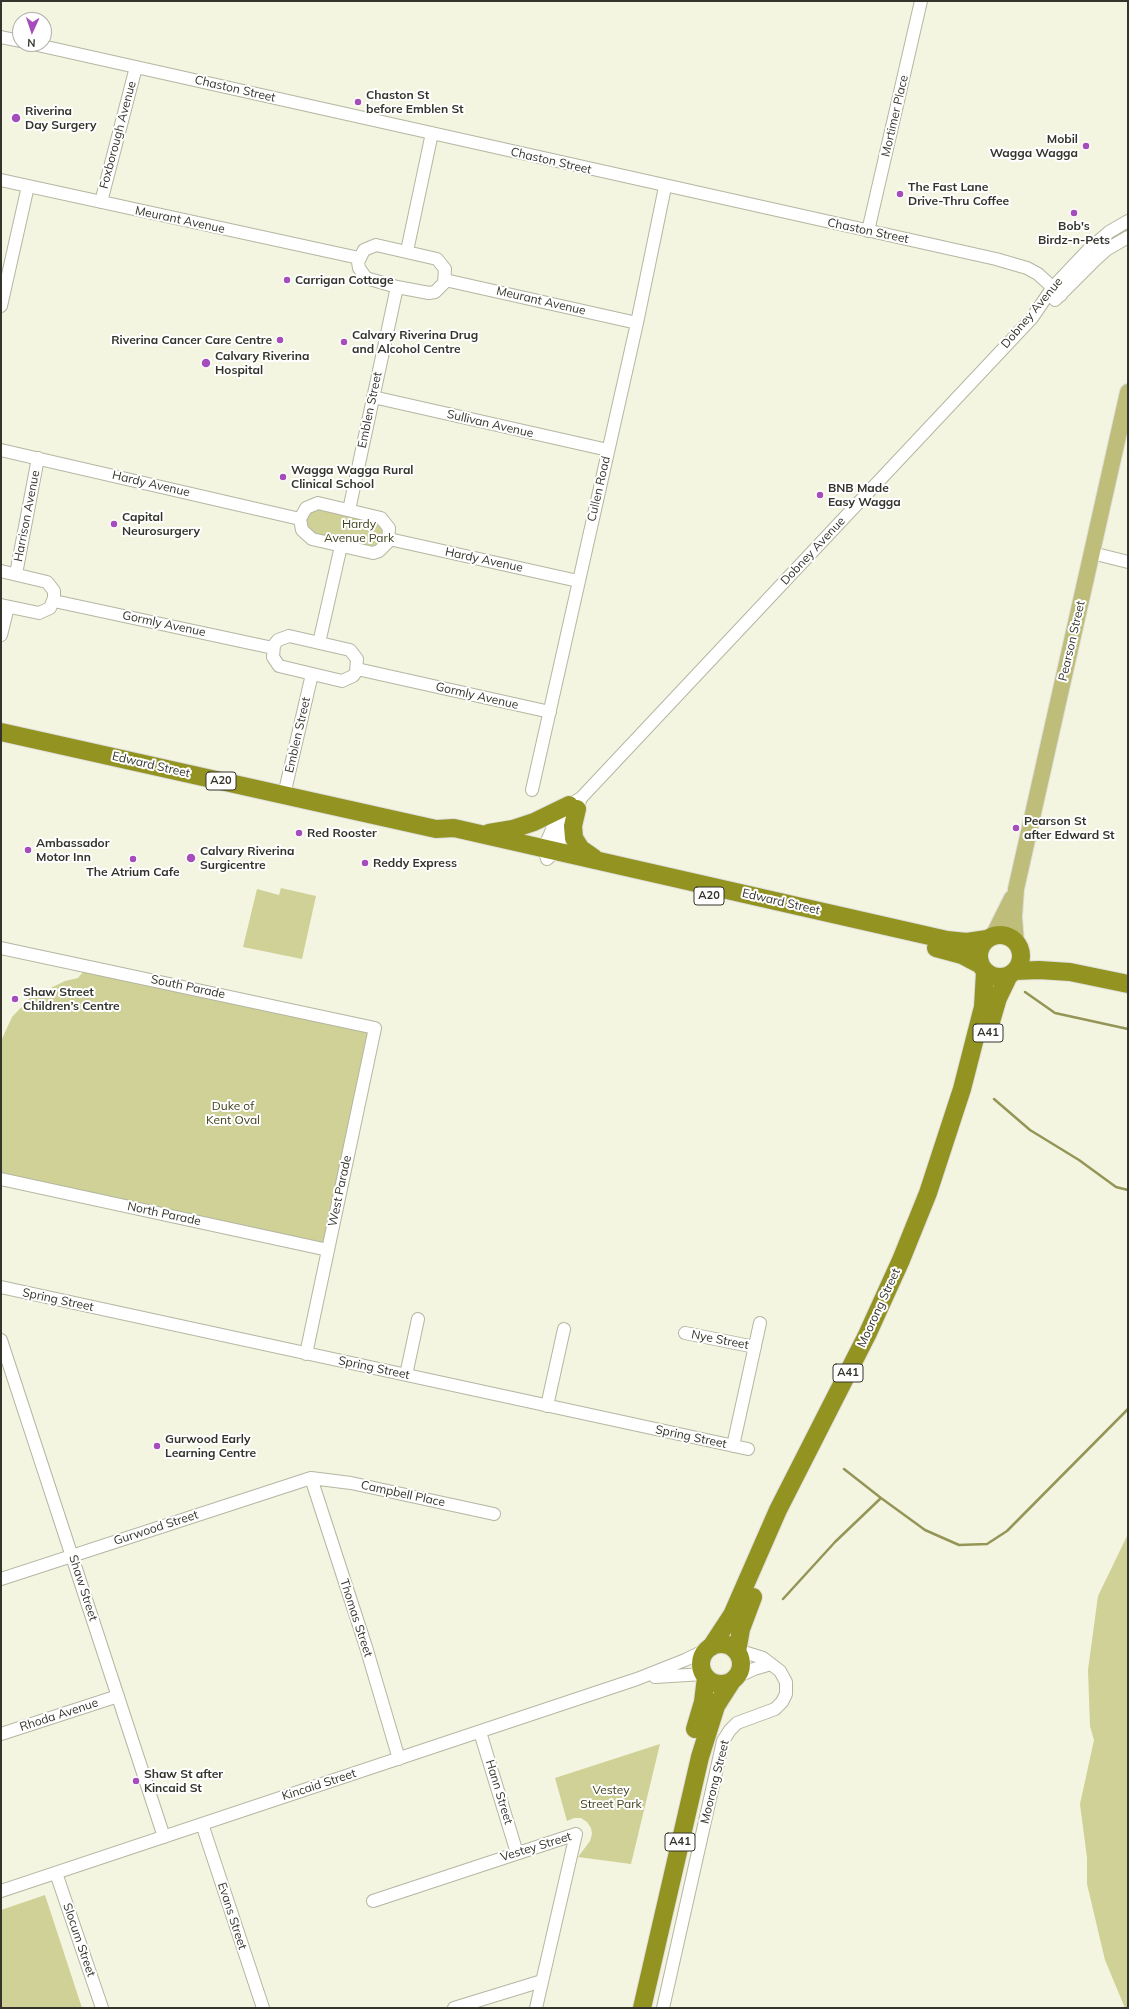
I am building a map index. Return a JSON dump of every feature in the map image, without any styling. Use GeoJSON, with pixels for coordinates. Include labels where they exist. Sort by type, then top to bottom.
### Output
{"type":"FeatureCollection","features":[{"type":"Feature","properties":{"kind":"highway","name":"Edward Street"},"geometry":{"type":"LineString","coordinates":[[3,731],[436,829],[454,828],[481,834],[549,853],[951,951],[983,968]]}},
{"type":"Feature","properties":{"kind":"highway"},"geometry":{"type":"LineString","coordinates":[[481,834],[513,829],[534,822],[576,804]]}},
{"type":"Feature","properties":{"kind":"highway"},"geometry":{"type":"LineString","coordinates":[[576,804],[573,826],[574,838],[581,849],[600,861]]}},
{"type":"Feature","properties":{"kind":"highway","name":"Edward Street"},"geometry":{"type":"LineString","coordinates":[[436,829],[451,838],[600,861],[947,940],[967,942],[990,938]]}},
{"type":"Feature","properties":{"kind":"highway","name":"A20"},"geometry":{"type":"LineString","coordinates":[[990,938],[1005,935],[1041,960],[1070,972]]}},
{"type":"Feature","properties":{"kind":"highway","name":"A41"},"geometry":{"type":"LineString","coordinates":[[983,968],[980,951],[990,938]]}},
{"type":"Feature","properties":{"kind":"highway","name":"A41"},"geometry":{"type":"LineString","coordinates":[[1012,973],[1021,961],[1018,944]]}},
{"type":"Feature","properties":{"kind":"highway","name":"A20"},"geometry":{"type":"LineString","coordinates":[[983,968],[999,978],[1012,973],[1039,970],[1070,972],[1128,984]]}},
{"type":"Feature","properties":{"kind":"highway","name":"Moorong Street"},"geometry":{"type":"LineString","coordinates":[[710,1648],[732,1615],[778,1510],[867,1336],[901,1260],[928,1193],[962,1089],[983,1007],[983,968]]}},
{"type":"Feature","properties":{"kind":"highway","name":"Moorong Street"},"geometry":{"type":"LineString","coordinates":[[737,1653],[741,1629],[750,1604],[789,1514],[874,1348],[914,1260],[940,1196],[973,1092],[998,998],[1012,973]]}},
{"type":"Feature","properties":{"kind":"highway"},"geometry":{"type":"LineString","coordinates":[[710,1648],[718,1645],[726,1645],[737,1653]]}},
{"type":"Feature","properties":{"kind":"highway","name":"A41"},"geometry":{"type":"LineString","coordinates":[[630,2008],[674,1815],[703,1702],[705,1675],[702,1660],[710,1648]]}},
{"type":"Feature","properties":{"kind":"highway","name":"A41"},"geometry":{"type":"LineString","coordinates":[[734,1679],[741,1665],[737,1653]]}},
{"type":"Feature","properties":{"kind":"highway"},"geometry":{"type":"LineString","coordinates":[[705,1675],[718,1684],[734,1679]]}},
{"type":"Feature","properties":{"kind":"highway","name":"Moorong Street"},"geometry":{"type":"LineString","coordinates":[[642,2008],[700,1757],[714,1710],[734,1679]]}},
{"type":"Feature","properties":{"kind":"main road","name":"Pearson Street"},"geometry":{"type":"LineString","coordinates":[[1018,944],[1014,917],[1016,889],[1128,392]]}},
{"type":"Feature","properties":{"kind":"main road","name":"Pearson Street"},"geometry":{"type":"LineString","coordinates":[[990,938],[1016,889]]}},
{"type":"Feature","properties":{"kind":"street","name":"Mortimer Place"},"geometry":{"type":"LineString","coordinates":[[868,231],[921,1]]}},
{"type":"Feature","properties":{"kind":"street"},"geometry":{"type":"LineString","coordinates":[[1,37],[12,39]]}},
{"type":"Feature","properties":{"kind":"street","name":"Chaston Street"},"geometry":{"type":"LineString","coordinates":[[52,48],[432,133],[665,187],[1014,264],[1038,274],[1057,291]]}},
{"type":"Feature","properties":{"kind":"street","name":"Foxborough Avenue"},"geometry":{"type":"LineString","coordinates":[[101,202],[136,67]]}},
{"type":"Feature","properties":{"kind":"street"},"geometry":{"type":"LineString","coordinates":[[407,251],[432,133]]}},
{"type":"Feature","properties":{"kind":"street","name":"Meurant Avenue"},"geometry":{"type":"LineString","coordinates":[[1,180],[359,258]]}},
{"type":"Feature","properties":{"kind":"street"},"geometry":{"type":"LineString","coordinates":[[1,306],[28,186]]}},
{"type":"Feature","properties":{"kind":"street","name":"Cullen Road"},"geometry":{"type":"LineString","coordinates":[[532,790],[637,323],[665,187]]}},
{"type":"Feature","properties":{"kind":"street","name":"Dobney Avenue"},"geometry":{"type":"LineString","coordinates":[[549,853],[558,816],[576,804],[1032,318],[1057,291],[1088,250],[1109,232],[1128,221]]}},
{"type":"Feature","properties":{"kind":"street"},"geometry":{"type":"LineString","coordinates":[[1057,291],[1100,255],[1128,237]]}},
{"type":"Feature","properties":{"kind":"street"},"geometry":{"type":"LineString","coordinates":[[376,245],[407,251],[437,259],[445,269],[445,280],[441,288],[429,293],[397,287],[366,278],[359,268],[359,258],[364,250],[376,245]]}},
{"type":"Feature","properties":{"kind":"street","name":"Meurant Avenue"},"geometry":{"type":"LineString","coordinates":[[445,280],[637,323]]}},
{"type":"Feature","properties":{"kind":"street","name":"Emblen Street"},"geometry":{"type":"LineString","coordinates":[[349,510],[397,287]]}},
{"type":"Feature","properties":{"kind":"street","name":"Sullivan Avenue"},"geometry":{"type":"LineString","coordinates":[[373,398],[608,450]]}},
{"type":"Feature","properties":{"kind":"street","name":"Hardy Avenue"},"geometry":{"type":"LineString","coordinates":[[1,450],[300,519]]}},
{"type":"Feature","properties":{"kind":"street","name":"Harrison Avenue"},"geometry":{"type":"LineString","coordinates":[[16,574],[38,458]]}},
{"type":"Feature","properties":{"kind":"street"},"geometry":{"type":"LineString","coordinates":[[318,503],[381,518],[389,528],[389,539],[384,548],[372,553],[312,540],[302,530],[300,519],[306,508],[318,503]]}},
{"type":"Feature","properties":{"kind":"street","name":"Hardy Avenue"},"geometry":{"type":"LineString","coordinates":[[389,539],[578,581]]}},
{"type":"Feature","properties":{"kind":"street"},"geometry":{"type":"LineString","coordinates":[[319,643],[341,546]]}},
{"type":"Feature","properties":{"kind":"street"},"geometry":{"type":"LineString","coordinates":[[1092,553],[1128,562]]}},
{"type":"Feature","properties":{"kind":"street"},"geometry":{"type":"LineString","coordinates":[[1,571],[47,582],[54,591],[54,601],[50,608],[39,613],[4,606],[1,635]]}},
{"type":"Feature","properties":{"kind":"street","name":"Gormly Avenue"},"geometry":{"type":"LineString","coordinates":[[54,601],[273,648]]}},
{"type":"Feature","properties":{"kind":"street"},"geometry":{"type":"LineString","coordinates":[[289,636],[350,650],[357,659],[357,669],[353,676],[342,681],[279,666],[273,657],[273,648],[278,640],[289,636]]}},
{"type":"Feature","properties":{"kind":"street","name":"Gormly Avenue"},"geometry":{"type":"LineString","coordinates":[[357,669],[550,712]]}},
{"type":"Feature","properties":{"kind":"street","name":"Emblen Street"},"geometry":{"type":"LineString","coordinates":[[284,795],[312,674]]}},
{"type":"Feature","properties":{"kind":"street","name":"South Parade"},"geometry":{"type":"LineString","coordinates":[[1,948],[375,1028]]}},
{"type":"Feature","properties":{"kind":"street","name":"West Parade"},"geometry":{"type":"LineString","coordinates":[[306,1354],[375,1028]]}},
{"type":"Feature","properties":{"kind":"street","name":"North Parade"},"geometry":{"type":"LineString","coordinates":[[1,1179],[328,1250]]}},
{"type":"Feature","properties":{"kind":"street","name":"Spring Street"},"geometry":{"type":"LineString","coordinates":[[1,1287],[748,1449]]}},
{"type":"Feature","properties":{"kind":"street"},"geometry":{"type":"LineString","coordinates":[[406,1375],[418,1319]]}},
{"type":"Feature","properties":{"kind":"street"},"geometry":{"type":"LineString","coordinates":[[733,1446],[760,1323]]}},
{"type":"Feature","properties":{"kind":"street"},"geometry":{"type":"LineString","coordinates":[[547,1406],[564,1329]]}},
{"type":"Feature","properties":{"kind":"street","name":"Nye Street"},"geometry":{"type":"LineString","coordinates":[[685,1333],[755,1347]]}},
{"type":"Feature","properties":{"kind":"street","name":"Shaw Street"},"geometry":{"type":"LineString","coordinates":[[1,1340],[73,1555],[164,1837]]}},
{"type":"Feature","properties":{"kind":"street","name":"Gurwood Street"},"geometry":{"type":"LineString","coordinates":[[1,1579],[311,1478]]}},
{"type":"Feature","properties":{"kind":"street","name":"Campbell Place"},"geometry":{"type":"LineString","coordinates":[[311,1478],[351,1483],[494,1514]]}},
{"type":"Feature","properties":{"kind":"street","name":"Thomas Street"},"geometry":{"type":"LineString","coordinates":[[311,1478],[366,1647],[400,1759]]}},
{"type":"Feature","properties":{"kind":"street","name":"Kincaid Street"},"geometry":{"type":"LineString","coordinates":[[1,1891],[637,1679],[685,1660],[710,1648]]}},
{"type":"Feature","properties":{"kind":"street","name":"Moorong Street"},"geometry":{"type":"LineString","coordinates":[[663,2008],[724,1741],[730,1730],[737,1723],[775,1708],[782,1702],[786,1694],[785,1679],[780,1671],[755,1654],[737,1653]]}},
{"type":"Feature","properties":{"kind":"street"},"geometry":{"type":"LineString","coordinates":[[734,1679],[754,1668],[771,1664]]}},
{"type":"Feature","properties":{"kind":"street","name":"Kincaid Street"},"geometry":{"type":"LineString","coordinates":[[637,1679],[705,1675]]}},
{"type":"Feature","properties":{"kind":"street","name":"Rhoda Avenue"},"geometry":{"type":"LineString","coordinates":[[1,1734],[118,1696]]}},
{"type":"Feature","properties":{"kind":"street","name":"Hann Street"},"geometry":{"type":"LineString","coordinates":[[480,1732],[517,1853]]}},
{"type":"Feature","properties":{"kind":"street","name":"Evans Street"},"geometry":{"type":"LineString","coordinates":[[202,1824],[263,2008]]}},
{"type":"Feature","properties":{"kind":"street","name":"Vestey Street"},"geometry":{"type":"LineString","coordinates":[[373,1901],[576,1834],[536,2008]]}},
{"type":"Feature","properties":{"kind":"street","name":"Slocum Street"},"geometry":{"type":"LineString","coordinates":[[56,1872],[102,2008]]}},
{"type":"Feature","properties":{"kind":"street"},"geometry":{"type":"LineString","coordinates":[[454,2008],[542,1981]]}},
{"type":"Feature","properties":{"kind":"green space","name":"Hardy Avenue Park"},"geometry":{"type":"Polygon","coordinates":[[[319,509],[375,521],[382,530],[382,538],[377,544],[371,547],[317,537],[308,530],[305,516],[308,513],[319,509]]]}},
{"type":"Feature","properties":{"kind":"green space"},"geometry":{"type":"Polygon","coordinates":[[[281,888],[316,896],[302,959],[243,947],[257,889],[279,895],[281,888]]]}},
{"type":"Feature","properties":{"kind":"green space","name":"Duke of Kent Oval"},"geometry":{"type":"Polygon","coordinates":[[[88,966],[375,1028],[328,1250],[1,1179],[1,1041],[12,1017],[30,998],[65,981],[78,978],[88,966]]]}},
{"type":"Feature","properties":{"kind":"green space"},"geometry":{"type":"Polygon","coordinates":[[[1128,1534],[1128,2008],[1125,2008],[1105,1960],[1087,1884],[1087,1858],[1080,1804],[1094,1740],[1090,1726],[1088,1670],[1098,1596],[1128,1534]]]}},
{"type":"Feature","properties":{"kind":"green space","name":"Vestey Street Park"},"geometry":{"type":"Polygon","coordinates":[[[660,1744],[631,1864],[578,1857],[590,1841],[592,1834],[591,1828],[587,1822],[581,1818],[574,1818],[567,1821],[555,1778],[660,1744]]]}},
{"type":"Feature","properties":{"kind":"green space"},"geometry":{"type":"Polygon","coordinates":[[[45,1895],[82,2008],[1,2008],[1,1910],[45,1895]]]}},
{"type":"Feature","properties":{"kind":"waterway"},"geometry":{"type":"LineString","coordinates":[[1025,992],[1055,1013],[1128,1029]]}},
{"type":"Feature","properties":{"kind":"waterway"},"geometry":{"type":"LineString","coordinates":[[994,1099],[1030,1130],[1079,1160],[1116,1187],[1128,1190]]}},
{"type":"Feature","properties":{"kind":"waterway"},"geometry":{"type":"LineString","coordinates":[[783,1599],[835,1542],[881,1498],[925,1530],[959,1545],[987,1544],[1007,1531],[1128,1409]]}},
{"type":"Feature","properties":{"kind":"waterway"},"geometry":{"type":"LineString","coordinates":[[844,1469],[881,1498]]}},
{"type":"Feature","properties":{"kind":"place","name":"Chaston St before Emblen St"},"geometry":{"type":"Point","coordinates":[358,102]}},
{"type":"Feature","properties":{"kind":"place","name":"Riverina Day Surgery"},"geometry":{"type":"Point","coordinates":[16,118]}},
{"type":"Feature","properties":{"kind":"place","name":"Mobil Wagga Wagga"},"geometry":{"type":"Point","coordinates":[1086,146]}},
{"type":"Feature","properties":{"kind":"place","name":"The Fast Lane Drive-Thru Coffee"},"geometry":{"type":"Point","coordinates":[900,194]}},
{"type":"Feature","properties":{"kind":"place","name":"Bob's Birdz-n-Pets"},"geometry":{"type":"Point","coordinates":[1074,213]}},
{"type":"Feature","properties":{"kind":"place","name":"Carrigan Cottage"},"geometry":{"type":"Point","coordinates":[287,280]}},
{"type":"Feature","properties":{"kind":"place","name":"Riverina Cancer Care Centre"},"geometry":{"type":"Point","coordinates":[280,340]}},
{"type":"Feature","properties":{"kind":"place","name":"Calvary Riverina Drug and Alcohol Centre"},"geometry":{"type":"Point","coordinates":[344,342]}},
{"type":"Feature","properties":{"kind":"place","name":"Calvary Riverina Hospital"},"geometry":{"type":"Point","coordinates":[206,363]}},
{"type":"Feature","properties":{"kind":"place","name":"Wagga Wagga Rural Clinical School"},"geometry":{"type":"Point","coordinates":[283,477]}},
{"type":"Feature","properties":{"kind":"place","name":"BNB Made Easy Wagga"},"geometry":{"type":"Point","coordinates":[820,495]}},
{"type":"Feature","properties":{"kind":"place","name":"Capital Neurosurgery"},"geometry":{"type":"Point","coordinates":[114,524]}},
{"type":"Feature","properties":{"kind":"place","name":"Pearson St after Edward St"},"geometry":{"type":"Point","coordinates":[1016,828]}},
{"type":"Feature","properties":{"kind":"place","name":"Red Rooster"},"geometry":{"type":"Point","coordinates":[299,833]}},
{"type":"Feature","properties":{"kind":"place","name":"Ambassador Motor Inn"},"geometry":{"type":"Point","coordinates":[28,850]}},
{"type":"Feature","properties":{"kind":"place","name":"Calvary Riverina Surgicentre"},"geometry":{"type":"Point","coordinates":[191,858]}},
{"type":"Feature","properties":{"kind":"place","name":"The Atrium Cafe"},"geometry":{"type":"Point","coordinates":[133,859]}},
{"type":"Feature","properties":{"kind":"place","name":"Reddy Express"},"geometry":{"type":"Point","coordinates":[365,863]}},
{"type":"Feature","properties":{"kind":"place","name":"Shaw Street Children’s Centre"},"geometry":{"type":"Point","coordinates":[15,999]}},
{"type":"Feature","properties":{"kind":"place","name":"Gurwood Early Learning Centre"},"geometry":{"type":"Point","coordinates":[157,1446]}},
{"type":"Feature","properties":{"kind":"place","name":"Shaw St after Kincaid St"},"geometry":{"type":"Point","coordinates":[136,1781]}}]}
